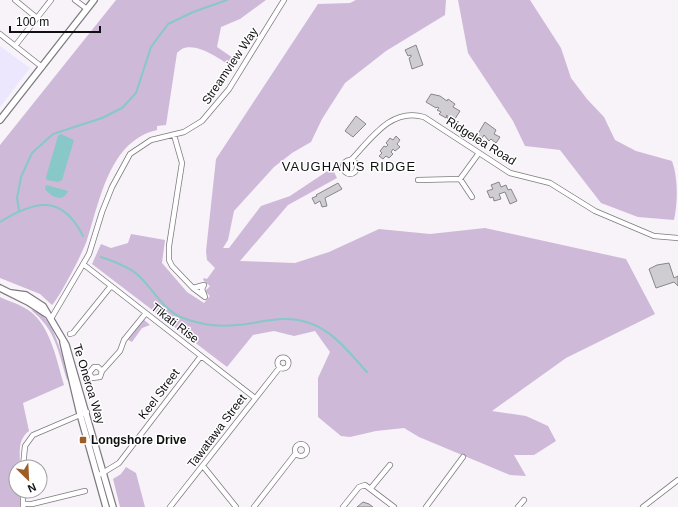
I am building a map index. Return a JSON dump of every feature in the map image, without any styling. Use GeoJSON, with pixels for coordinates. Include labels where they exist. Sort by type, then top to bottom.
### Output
{"type":"FeatureCollection","features":[{"type":"Feature","properties":{"kind":"street"},"geometry":{"type":"LineString","coordinates":[[15,0],[37,18]]}},
{"type":"Feature","properties":{"kind":"street"},"geometry":{"type":"LineString","coordinates":[[15,46],[51,0]]}},
{"type":"Feature","properties":{"kind":"street"},"geometry":{"type":"LineString","coordinates":[[75,0],[87,9]]}},
{"type":"Feature","properties":{"kind":"street"},"geometry":{"type":"LineString","coordinates":[[0,120],[94,0]]}},
{"type":"Feature","properties":{"kind":"street","name":"Streamview Way"},"geometry":{"type":"LineString","coordinates":[[52,317],[89,254],[102,212],[112,187],[130,154],[151,140],[174,135],[194,128],[210,112],[229,89],[284,0]]}},
{"type":"Feature","properties":{"kind":"street"},"geometry":{"type":"LineString","coordinates":[[0,34],[42,67]]}},
{"type":"Feature","properties":{"kind":"street","name":"Ridgelea Road"},"geometry":{"type":"LineString","coordinates":[[351,160],[383,125],[395,118],[412,115],[424,118],[510,173],[532,177],[550,183],[595,211],[654,236],[678,238]]}},
{"type":"Feature","properties":{"kind":"street"},"geometry":{"type":"LineString","coordinates":[[174,135],[182,163],[169,246],[169,260],[193,288]]}},
{"type":"Feature","properties":{"kind":"street"},"geometry":{"type":"LineString","coordinates":[[460,179],[479,152]]}},
{"type":"Feature","properties":{"kind":"street"},"geometry":{"type":"LineString","coordinates":[[418,180],[460,179]]}},
{"type":"Feature","properties":{"kind":"street"},"geometry":{"type":"LineString","coordinates":[[460,179],[472,197]]}},
{"type":"Feature","properties":{"kind":"street","name":"Tīkati Rise"},"geometry":{"type":"LineString","coordinates":[[83,264],[255,398]]}},
{"type":"Feature","properties":{"kind":"street"},"geometry":{"type":"LineString","coordinates":[[70,334],[74,333],[110,286]]}},
{"type":"Feature","properties":{"kind":"street","name":"Te Oneroa Way"},"geometry":{"type":"LineString","coordinates":[[0,288],[11,293],[26,295],[40,303],[52,317],[70,355],[113,507]]}},
{"type":"Feature","properties":{"kind":"street"},"geometry":{"type":"LineString","coordinates":[[102,371],[120,351],[124,340],[146,313]]}},
{"type":"Feature","properties":{"kind":"street","name":"Te Oneroa Way"},"geometry":{"type":"LineString","coordinates":[[62,338],[64,352],[80,414],[106,507]]}},
{"type":"Feature","properties":{"kind":"street","name":"Keel Street"},"geometry":{"type":"LineString","coordinates":[[98,475],[104,473],[119,463],[201,356]]}},
{"type":"Feature","properties":{"kind":"street","name":"Tawatawa Street"},"geometry":{"type":"LineString","coordinates":[[170,507],[280,367]]}},
{"type":"Feature","properties":{"kind":"street"},"geometry":{"type":"LineString","coordinates":[[24,459],[25,446],[30,438],[87,412]]}},
{"type":"Feature","properties":{"kind":"street"},"geometry":{"type":"LineString","coordinates":[[254,507],[296,453]]}},
{"type":"Feature","properties":{"kind":"street"},"geometry":{"type":"LineString","coordinates":[[426,507],[463,457]]}},
{"type":"Feature","properties":{"kind":"street"},"geometry":{"type":"LineString","coordinates":[[370,488],[390,465]]}},
{"type":"Feature","properties":{"kind":"street"},"geometry":{"type":"LineString","coordinates":[[203,466],[236,507]]}},
{"type":"Feature","properties":{"kind":"street"},"geometry":{"type":"LineString","coordinates":[[643,507],[678,480]]}},
{"type":"Feature","properties":{"kind":"street"},"geometry":{"type":"LineString","coordinates":[[343,507],[359,487],[365,485],[394,507]]}},
{"type":"Feature","properties":{"kind":"street"},"geometry":{"type":"LineString","coordinates":[[23,505],[85,491]]}},
{"type":"Feature","properties":{"kind":"street"},"geometry":{"type":"LineString","coordinates":[[518,507],[524,500]]}},
{"type":"Feature","properties":{"kind":"shaded area"},"geometry":{"type":"Polygon","coordinates":[[[116,0],[266,0],[240,19],[221,27],[217,47],[236,60],[232,67],[212,54],[197,48],[189,47],[177,53],[166,125],[157,126],[157,130],[141,136],[128,146],[117,159],[102,191],[85,246],[66,284],[52,305],[40,294],[0,278],[0,145],[116,0]]]}},
{"type":"Feature","properties":{"kind":"shaded area"},"geometry":{"type":"Polygon","coordinates":[[[356,0],[446,0],[445,15],[386,51],[345,83],[322,119],[311,142],[292,153],[274,167],[234,211],[228,240],[223,248],[229,248],[261,206],[290,196],[332,168],[337,178],[288,205],[240,261],[295,263],[329,252],[379,229],[430,234],[485,228],[626,259],[655,314],[566,358],[492,411],[526,416],[548,426],[556,441],[534,455],[514,455],[526,476],[510,475],[419,437],[404,428],[376,431],[350,437],[341,436],[318,417],[318,378],[330,352],[315,331],[294,336],[274,331],[253,335],[227,367],[92,264],[101,244],[111,248],[128,243],[131,234],[165,240],[162,263],[187,292],[204,303],[210,296],[205,291],[210,286],[203,280],[204,278],[207,279],[215,268],[207,260],[206,251],[216,159],[318,4],[350,3],[356,0]]]}},
{"type":"Feature","properties":{"kind":"shaded area"},"geometry":{"type":"Polygon","coordinates":[[[458,0],[530,0],[561,48],[571,78],[587,99],[604,117],[615,140],[636,151],[672,161],[677,190],[674,220],[638,217],[601,203],[560,150],[525,146],[513,121],[468,53],[458,0]]]}},
{"type":"Feature","properties":{"kind":"shaded area"},"geometry":{"type":"Polygon","coordinates":[[[0,46],[30,68],[0,107],[0,46]]]}},
{"type":"Feature","properties":{"kind":"shaded area"},"geometry":{"type":"Polygon","coordinates":[[[0,297],[23,307],[40,321],[51,341],[64,385],[23,403],[29,431],[21,443],[20,459],[8,459],[8,499],[20,499],[20,507],[0,507],[0,297]]]}},
{"type":"Feature","properties":{"kind":"shaded area"},"geometry":{"type":"Polygon","coordinates":[[[31,310],[39,313],[46,319],[51,328],[64,361],[67,380],[51,333],[46,325],[31,310]]]}},
{"type":"Feature","properties":{"kind":"shaded area"},"geometry":{"type":"Polygon","coordinates":[[[143,319],[150,325],[142,328],[132,342],[127,339],[143,319]]]}},
{"type":"Feature","properties":{"kind":"shaded area"},"geometry":{"type":"Polygon","coordinates":[[[126,467],[136,473],[145,507],[120,507],[113,479],[121,474],[126,467]]]}},
{"type":"Feature","properties":{"kind":"water"},"geometry":{"type":"Polygon","coordinates":[[[61,134],[74,140],[62,180],[58,182],[47,180],[46,177],[58,136],[61,134]]]}},
{"type":"Feature","properties":{"kind":"water"},"geometry":{"type":"Polygon","coordinates":[[[46,185],[68,191],[63,197],[57,198],[45,189],[46,185]]]}},
{"type":"Feature","properties":{"kind":"building"},"geometry":{"type":"Polygon","coordinates":[[[416,45],[423,65],[412,69],[409,58],[411,55],[408,56],[405,50],[416,45]]]}},
{"type":"Feature","properties":{"kind":"building"},"geometry":{"type":"Polygon","coordinates":[[[431,94],[440,96],[447,101],[448,99],[455,104],[453,107],[460,111],[453,122],[447,118],[447,115],[446,118],[439,114],[441,112],[437,110],[439,108],[436,108],[426,102],[431,94]]]}},
{"type":"Feature","properties":{"kind":"building"},"geometry":{"type":"Polygon","coordinates":[[[356,116],[366,124],[353,137],[345,131],[356,116]]]}},
{"type":"Feature","properties":{"kind":"building"},"geometry":{"type":"Polygon","coordinates":[[[485,122],[496,130],[494,134],[500,137],[496,143],[491,139],[489,141],[484,135],[481,140],[476,137],[485,122]]]}},
{"type":"Feature","properties":{"kind":"building"},"geometry":{"type":"Polygon","coordinates":[[[396,136],[400,140],[397,144],[400,147],[395,151],[393,149],[391,152],[393,154],[389,158],[386,156],[383,159],[379,156],[382,153],[380,151],[384,146],[386,147],[388,145],[386,143],[390,138],[393,140],[396,136]]]}},
{"type":"Feature","properties":{"kind":"building"},"geometry":{"type":"Polygon","coordinates":[[[499,182],[501,187],[506,185],[508,190],[511,189],[517,201],[510,204],[505,192],[499,194],[501,199],[494,201],[493,197],[490,198],[487,191],[493,189],[491,185],[499,182]]]}},
{"type":"Feature","properties":{"kind":"building"},"geometry":{"type":"Polygon","coordinates":[[[338,183],[342,189],[325,198],[327,206],[322,207],[320,201],[315,204],[312,198],[338,183]]]}},
{"type":"Feature","properties":{"kind":"building"},"geometry":{"type":"Polygon","coordinates":[[[669,263],[674,278],[678,276],[678,286],[674,282],[656,288],[649,269],[657,265],[669,263]]]}},
{"type":"Feature","properties":{"kind":"building"},"geometry":{"type":"Polygon","coordinates":[[[363,502],[369,504],[373,507],[357,507],[363,502]]]}},
{"type":"Feature","properties":{"kind":"waterway"},"geometry":{"type":"LineString","coordinates":[[19,210],[17,198],[21,177],[32,153],[53,134],[102,118],[122,108],[136,93],[151,47],[168,24],[193,12],[227,0]]}},
{"type":"Feature","properties":{"kind":"waterway"},"geometry":{"type":"LineString","coordinates":[[0,222],[25,209],[47,205],[57,207],[66,213],[75,222],[83,236]]}},
{"type":"Feature","properties":{"kind":"waterway"},"geometry":{"type":"LineString","coordinates":[[101,257],[121,265],[135,273],[144,281],[164,305],[176,315],[203,324],[216,326],[237,325],[282,319],[300,320],[318,327],[334,337],[367,372]]}},
{"type":"Feature","properties":{"kind":"place","name":"Longshore Drive"},"geometry":{"type":"Point","coordinates":[83,440]}},
{"type":"Feature","properties":{"kind":"district","name":"VAUGHAN'S RIDGE"},"geometry":{"type":"Point","coordinates":[349,166]}}]}
